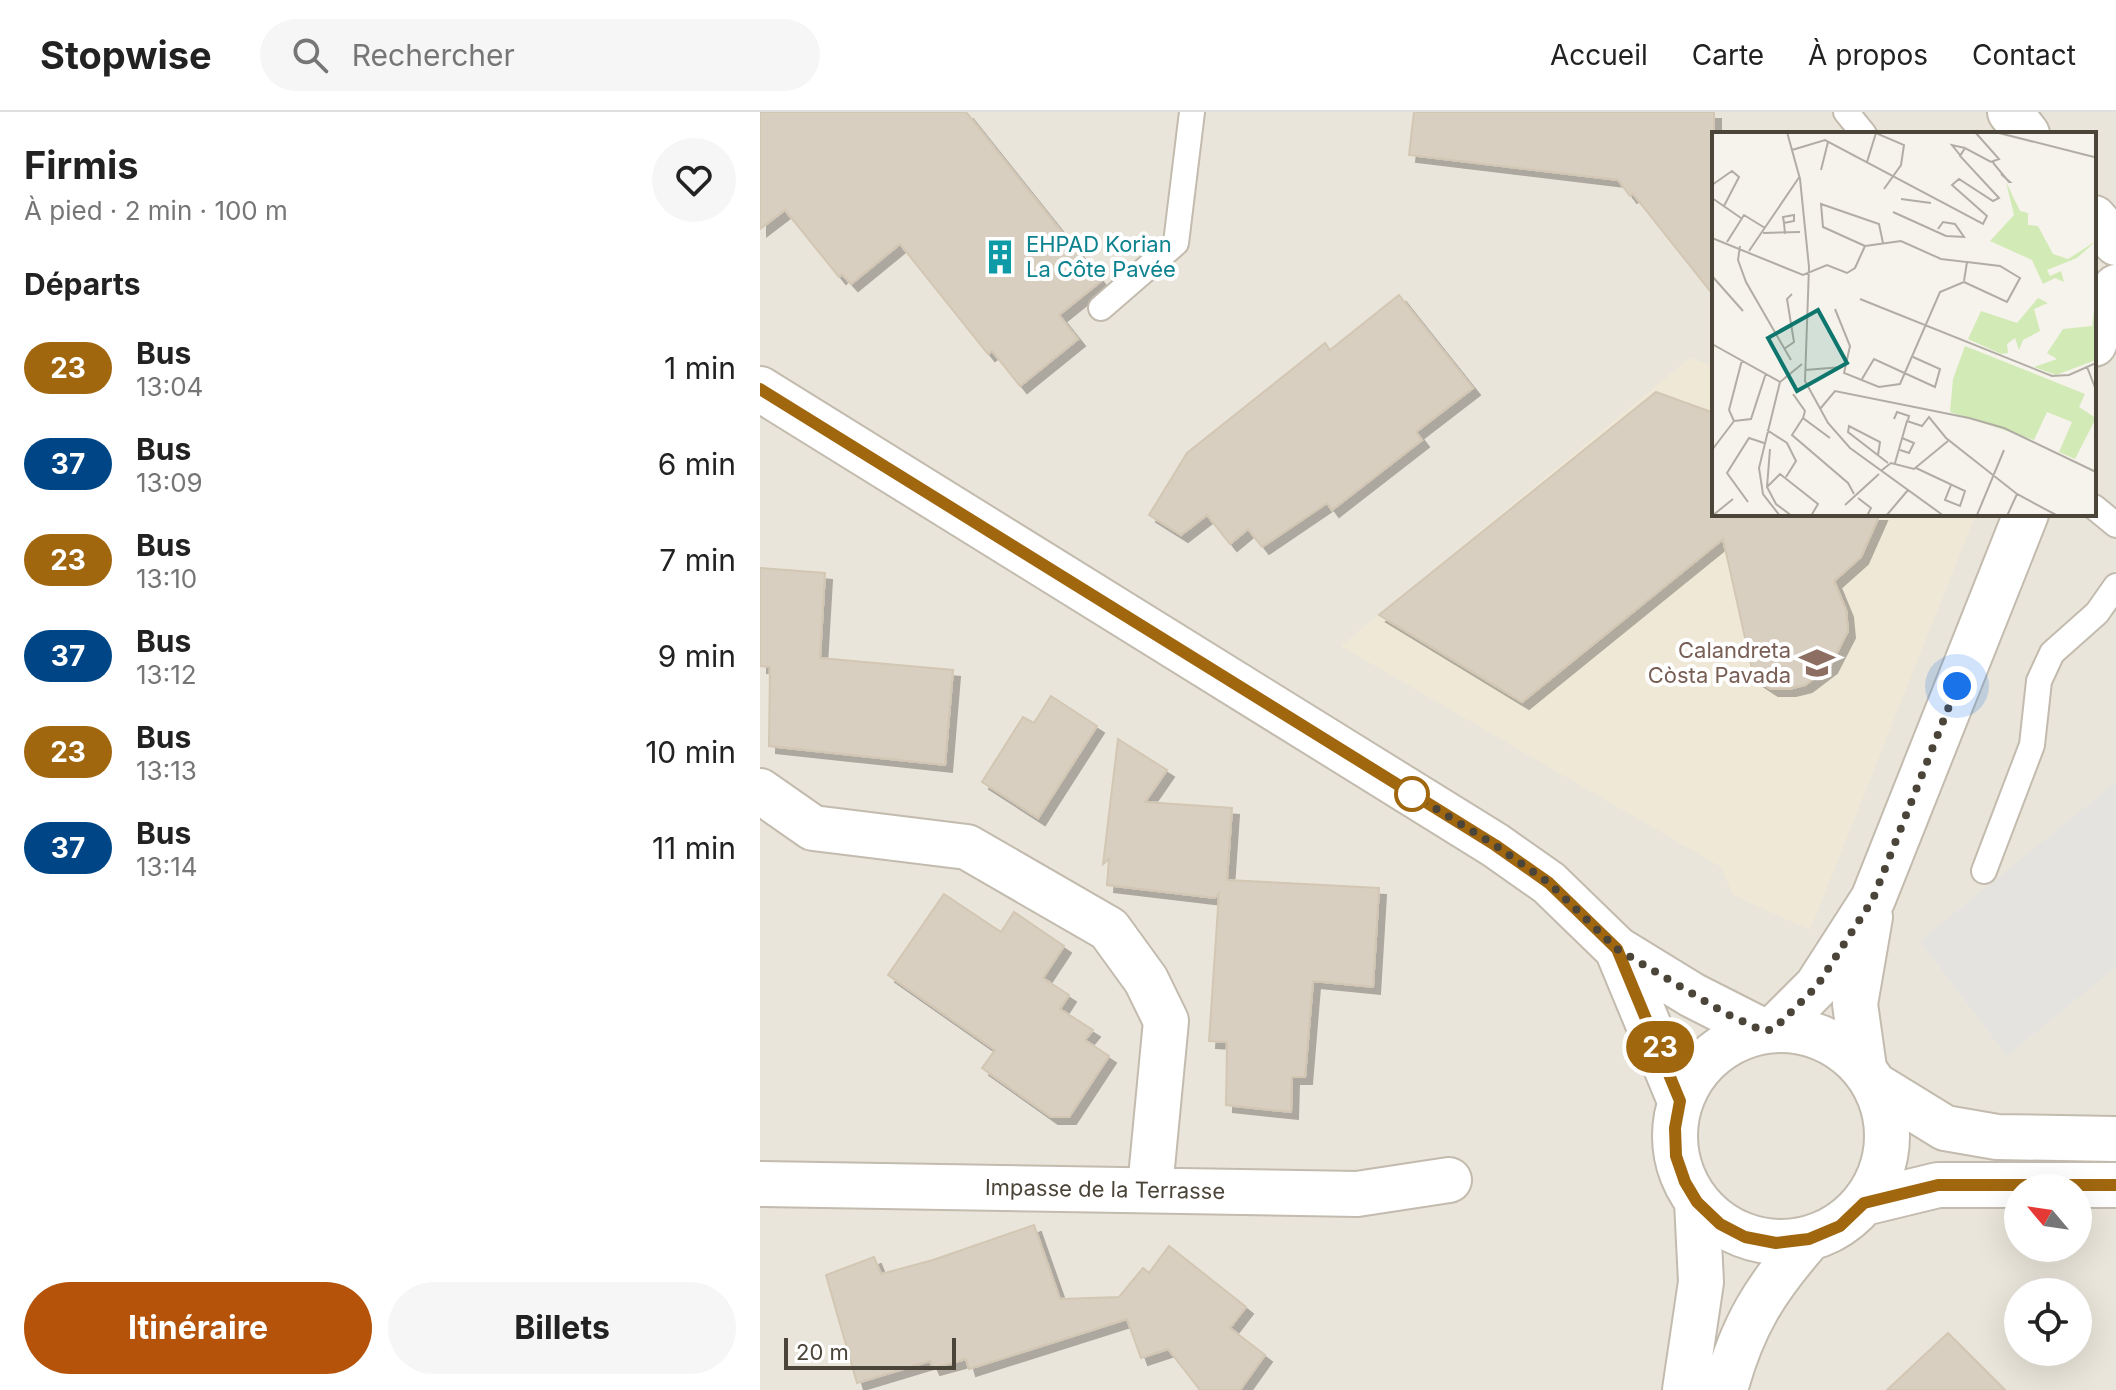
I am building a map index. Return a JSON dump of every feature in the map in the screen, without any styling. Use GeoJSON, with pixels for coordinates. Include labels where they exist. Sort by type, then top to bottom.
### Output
{"type":"FeatureCollection","features":[{"type":"Feature","properties":{"kind":"street"},"geometry":{"type":"LineString","coordinates":[[2010,112],[2025,132]]}},
{"type":"Feature","properties":{"kind":"street"},"geometry":{"type":"LineString","coordinates":[[2096,220],[2116,243]]}},
{"type":"Feature","properties":{"kind":"street"},"geometry":{"type":"LineString","coordinates":[[2096,339],[2116,287]]}},
{"type":"Feature","properties":{"kind":"street"},"geometry":{"type":"LineString","coordinates":[[760,389],[1495,845],[1549,883],[1617,949],[1703,1001],[1768,1030],[1823,1038],[1849,1054],[1869,1077],[1883,1104],[1887,1146],[1884,1166],[1864,1203],[1840,1226],[1809,1239],[1776,1243],[1745,1237],[1720,1224],[1697,1202],[1685,1182],[1676,1156],[1675,1128],[1680,1101],[1704,1062],[1741,1037],[1768,1030],[1817,986],[1873,899],[2025,516]]}},
{"type":"Feature","properties":{"kind":"street"},"geometry":{"type":"LineString","coordinates":[[760,791],[813,828],[967,847],[1109,929],[1146,980],[1166,1021],[1150,1188]]}},
{"type":"Feature","properties":{"kind":"street"},"geometry":{"type":"LineString","coordinates":[[1873,899],[1855,1004],[1869,1077],[1945,1128],[1997,1137],[2116,1139]]}},
{"type":"Feature","properties":{"kind":"street"},"geometry":{"type":"LineString","coordinates":[[1617,949],[1680,1101]]}},
{"type":"Feature","properties":{"kind":"street","name":"Impasse de la Terrasse"},"geometry":{"type":"LineString","coordinates":[[760,1184],[1150,1188],[1357,1194],[1449,1180]]}},
{"type":"Feature","properties":{"kind":"street"},"geometry":{"type":"LineString","coordinates":[[1864,1203],[1938,1185],[2116,1185]]}},
{"type":"Feature","properties":{"kind":"street"},"geometry":{"type":"LineString","coordinates":[[1685,1390],[1701,1282],[1697,1202]]}},
{"type":"Feature","properties":{"kind":"street"},"geometry":{"type":"LineString","coordinates":[[1725,1390],[1737,1346],[1760,1299],[1809,1239]]}},
{"type":"Feature","properties":{"kind":"lane"},"geometry":{"type":"LineString","coordinates":[[1101,308],[1176,243],[1192,112]]}},
{"type":"Feature","properties":{"kind":"lane"},"geometry":{"type":"LineString","coordinates":[[1846,112],[1862,132]]}},
{"type":"Feature","properties":{"kind":"lane"},"geometry":{"type":"LineString","coordinates":[[2096,509],[2116,525]]}},
{"type":"Feature","properties":{"kind":"lane"},"geometry":{"type":"LineString","coordinates":[[1984,871],[2032,745],[2039,681],[2052,653],[2097,613],[2116,586]]}},
{"type":"Feature","properties":{"kind":"shaded area"},"geometry":{"type":"Polygon","coordinates":[[[760,112],[2116,112],[2116,1390],[760,1390],[760,112]]]}},
{"type":"Feature","properties":{"kind":"shaded area"},"geometry":{"type":"Polygon","coordinates":[[[1690,358],[1712,366],[1712,516],[1975,516],[1810,930],[1733,895],[1721,867],[1341,646],[1690,358]]]}},
{"type":"Feature","properties":{"kind":"shaded area"},"geometry":{"type":"Polygon","coordinates":[[[2116,782],[2116,967],[2007,1056],[1920,941],[2116,782]]]}},
{"type":"Feature","properties":{"kind":"building","name":"EHPAD Korian La Côte Pavée"},"geometry":{"type":"Polygon","coordinates":[[[760,112],[966,112],[1101,281],[1059,315],[1078,339],[1020,386],[992,351],[988,354],[900,244],[851,284],[842,274],[839,277],[785,210],[760,229],[760,112]]]}},
{"type":"Feature","properties":{"kind":"building"},"geometry":{"type":"Polygon","coordinates":[[[1414,112],[1714,112],[1712,293],[1633,194],[1630,196],[1618,180],[1409,155],[1414,112]]]}},
{"type":"Feature","properties":{"kind":"building"},"geometry":{"type":"Polygon","coordinates":[[[1399,295],[1473,388],[1416,432],[1422,440],[1332,510],[1327,503],[1262,547],[1248,529],[1230,544],[1207,515],[1181,535],[1149,515],[1187,453],[1325,343],[1330,350],[1399,295]]]}},
{"type":"Feature","properties":{"kind":"building"},"geometry":{"type":"Polygon","coordinates":[[[1656,392],[1712,412],[1712,516],[1879,516],[1861,557],[1834,581],[1846,610],[1848,631],[1830,666],[1805,685],[1789,689],[1771,689],[1754,678],[1723,539],[1522,702],[1379,615],[1656,392]]]}},
{"type":"Feature","properties":{"kind":"building"},"geometry":{"type":"Polygon","coordinates":[[[760,568],[825,573],[820,658],[953,670],[945,765],[769,746],[770,667],[760,666],[760,568]]]}},
{"type":"Feature","properties":{"kind":"building"},"geometry":{"type":"Polygon","coordinates":[[[1051,696],[1097,726],[1038,818],[982,782],[1023,717],[1034,723],[1051,696]]]}},
{"type":"Feature","properties":{"kind":"building"},"geometry":{"type":"Polygon","coordinates":[[[1118,739],[1167,770],[1145,802],[1232,808],[1227,880],[1379,888],[1373,987],[1313,981],[1305,1077],[1292,1077],[1291,1112],[1226,1105],[1227,1042],[1209,1041],[1219,893],[1215,898],[1107,885],[1109,859],[1103,864],[1118,739]]]}},
{"type":"Feature","properties":{"kind":"building"},"geometry":{"type":"Polygon","coordinates":[[[944,894],[1001,932],[1014,912],[1064,946],[1043,978],[1069,995],[1060,1009],[1093,1030],[1085,1040],[1109,1056],[1069,1117],[1051,1117],[982,1068],[995,1050],[888,975],[944,894]]]}},
{"type":"Feature","properties":{"kind":"building"},"geometry":{"type":"Polygon","coordinates":[[[1034,1225],[1060,1299],[1119,1297],[1143,1268],[1149,1273],[1169,1246],[1246,1307],[1230,1328],[1265,1355],[1240,1390],[1200,1390],[1168,1349],[1141,1358],[1127,1319],[969,1369],[966,1359],[933,1368],[930,1361],[857,1383],[826,1275],[874,1257],[881,1274],[933,1260],[1034,1225]]]}},
{"type":"Feature","properties":{"kind":"building"},"geometry":{"type":"Polygon","coordinates":[[[1948,1333],[2005,1390],[1887,1390],[1948,1333]]]}},
{"type":"Feature","properties":{"kind":"bus line","name":"23"},"geometry":{"type":"LineString","coordinates":[[760,389],[1495,845],[1549,883],[1617,949],[1680,1101],[1675,1128],[1676,1156],[1685,1182],[1697,1202],[1720,1224],[1745,1237],[1776,1243],[1809,1239],[1840,1226],[1864,1203],[1938,1185],[2116,1185]]}},
{"type":"Feature","properties":{"kind":"place","name":"EHPAD Korian La Côte Pavée"},"geometry":{"type":"Point","coordinates":[1000,257]}},
{"type":"Feature","properties":{"kind":"place","name":"Calandreta Còsta Pavada"},"geometry":{"type":"Point","coordinates":[1817,663]}},
{"type":"Feature","properties":{"kind":"route"},"geometry":{"type":"LineString","coordinates":[[1412,794],[1495,845],[1549,883],[1617,949],[1725,1013],[1763,1031],[1774,1029],[1817,986],[1873,899],[1957,686]]}}]}
